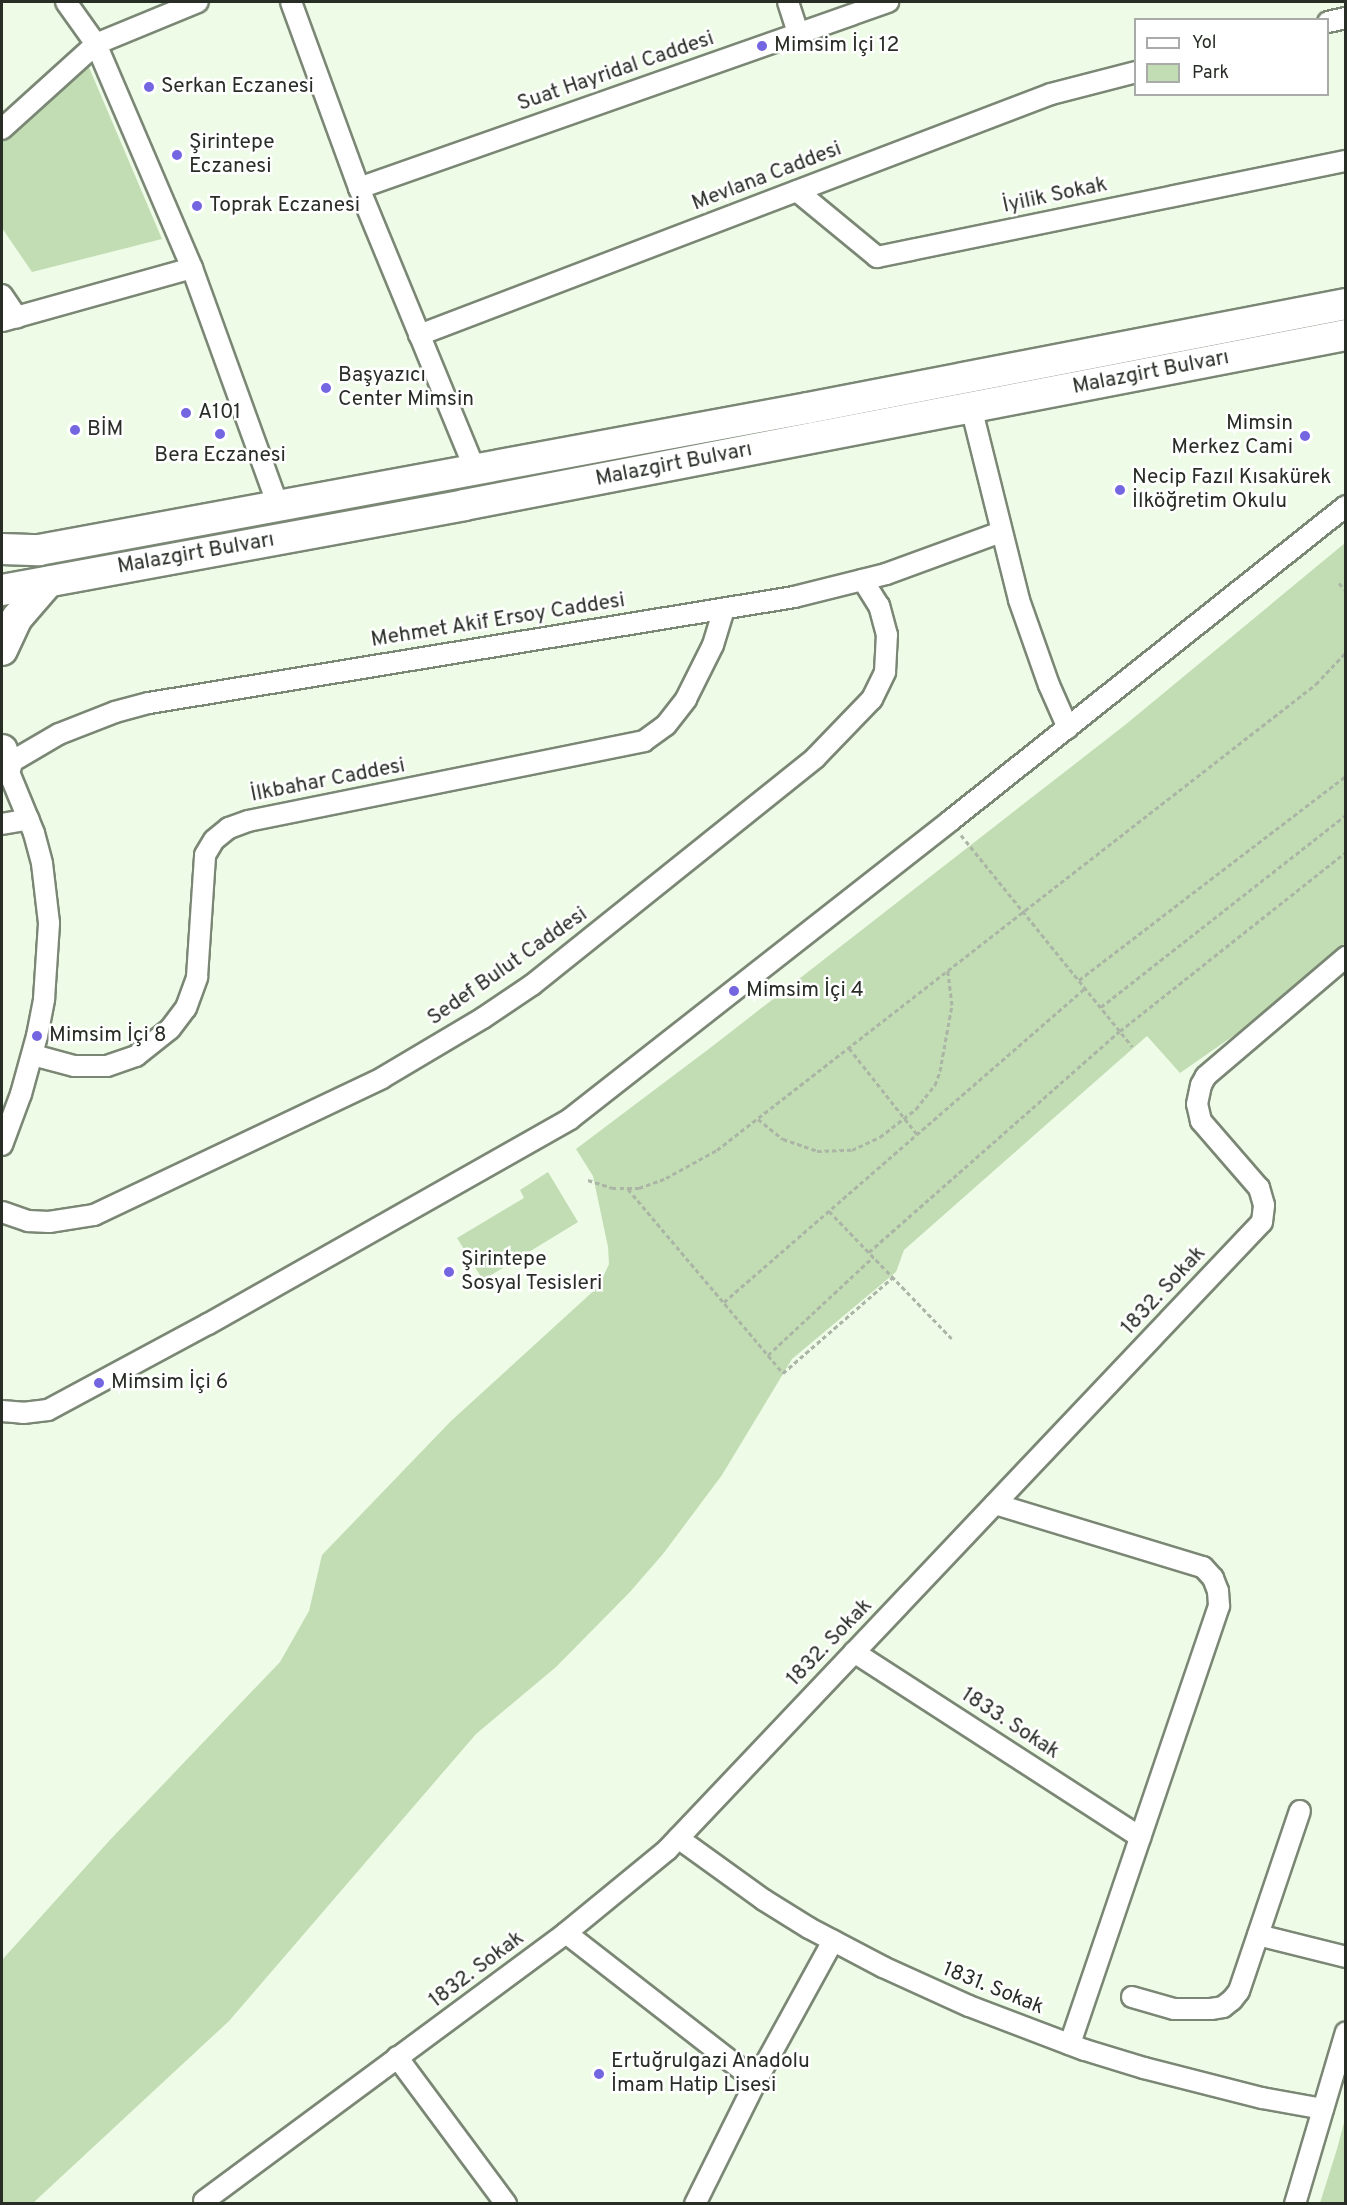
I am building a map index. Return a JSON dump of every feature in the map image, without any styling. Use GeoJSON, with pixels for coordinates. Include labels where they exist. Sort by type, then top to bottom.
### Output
{"type":"FeatureCollection","features":[{"type":"Feature","properties":{"kind":"highway","name":"Malazgirt Bulvarı"},"geometry":{"type":"LineString","coordinates":[[2,549],[39,550],[475,470],[1346,304]]}},
{"type":"Feature","properties":{"kind":"highway","name":"Malazgirt Bulvarı"},"geometry":{"type":"LineString","coordinates":[[2,590],[1346,335]]}},
{"type":"Feature","properties":{"kind":"highway"},"geometry":{"type":"LineString","coordinates":[[2,650],[17,618],[48,582]]}},
{"type":"Feature","properties":{"kind":"street"},"geometry":{"type":"LineString","coordinates":[[66,2],[96,44]]}},
{"type":"Feature","properties":{"kind":"street"},"geometry":{"type":"LineString","coordinates":[[79,2],[192,268],[278,505]]}},
{"type":"Feature","properties":{"kind":"street"},"geometry":{"type":"LineString","coordinates":[[2,129],[96,44],[198,2]]}},
{"type":"Feature","properties":{"kind":"street"},"geometry":{"type":"LineString","coordinates":[[291,2],[359,188],[475,470]]}},
{"type":"Feature","properties":{"kind":"street"},"geometry":{"type":"LineString","coordinates":[[788,2],[798,33]]}},
{"type":"Feature","properties":{"kind":"street","name":"Suat Hayridal Caddesi"},"geometry":{"type":"LineString","coordinates":[[359,188],[888,2]]}},
{"type":"Feature","properties":{"kind":"street"},"geometry":{"type":"LineString","coordinates":[[1329,22],[1346,18]]}},
{"type":"Feature","properties":{"kind":"street","name":"Mevlana Caddesi"},"geometry":{"type":"LineString","coordinates":[[419,335],[1051,94],[1134,73]]}},
{"type":"Feature","properties":{"kind":"street","name":"İyilik Sokak"},"geometry":{"type":"LineString","coordinates":[[796,191],[877,257],[1346,161]]}},
{"type":"Feature","properties":{"kind":"street"},"geometry":{"type":"LineString","coordinates":[[2,295],[9,319],[192,268]]}},
{"type":"Feature","properties":{"kind":"street"},"geometry":{"type":"LineString","coordinates":[[971,407],[1001,532],[1033,642],[1068,728]]}},
{"type":"Feature","properties":{"kind":"street"},"geometry":{"type":"LineString","coordinates":[[2,1411],[22,1413],[48,1410],[208,1324],[570,1119],[1068,728],[1346,506]]}},
{"type":"Feature","properties":{"kind":"street","name":"Mehmet Akif Ersoy Caddesi"},"geometry":{"type":"LineString","coordinates":[[3,758],[115,712],[149,703],[794,597],[863,580],[1001,532]]}},
{"type":"Feature","properties":{"kind":"street","name":"Sedef Bulut Caddesi"},"geometry":{"type":"LineString","coordinates":[[2,1212],[28,1221],[39,1222],[94,1215],[382,1078],[532,985],[815,758],[872,699],[885,672],[886,635],[879,606],[863,580]]}},
{"type":"Feature","properties":{"kind":"street","name":"İlkbahar Caddesi"},"geometry":{"type":"LineString","coordinates":[[33,1055],[74,1066],[107,1066],[136,1056],[170,1029],[186,1008],[197,977],[205,855],[214,840],[229,828],[248,821],[644,741],[666,725],[686,699],[708,656],[724,609]]}},
{"type":"Feature","properties":{"kind":"street"},"geometry":{"type":"LineString","coordinates":[[2,1145],[33,1055],[44,999],[49,923],[42,862],[29,819],[3,758]]}},
{"type":"Feature","properties":{"kind":"street"},"geometry":{"type":"LineString","coordinates":[[2,824],[29,819]]}},
{"type":"Feature","properties":{"kind":"street","name":"1832. Sokak"},"geometry":{"type":"LineString","coordinates":[[204,2201],[566,1933],[678,1838],[1262,1222],[1264,1205],[1259,1188],[1201,1121],[1197,1104],[1201,1085],[1206,1076],[1346,957]]}},
{"type":"Feature","properties":{"kind":"street"},"geometry":{"type":"LineString","coordinates":[[995,1504],[1203,1568],[1216,1584],[1219,1606],[1070,2044]]}},
{"type":"Feature","properties":{"kind":"street","name":"1833. Sokak"},"geometry":{"type":"LineString","coordinates":[[854,1652],[1140,1837]]}},
{"type":"Feature","properties":{"kind":"street"},"geometry":{"type":"LineString","coordinates":[[1131,1997],[1174,2010],[1211,2009],[1228,2005],[1239,1991],[1300,1811]]}},
{"type":"Feature","properties":{"kind":"street","name":"1831. Sokak"},"geometry":{"type":"LineString","coordinates":[[678,1838],[764,1900],[833,1941],[969,2006],[1070,2044],[1203,2084],[1323,2109]]}},
{"type":"Feature","properties":{"kind":"street"},"geometry":{"type":"LineString","coordinates":[[566,1933],[756,2081]]}},
{"type":"Feature","properties":{"kind":"street"},"geometry":{"type":"LineString","coordinates":[[1258,1935],[1346,1957]]}},
{"type":"Feature","properties":{"kind":"street"},"geometry":{"type":"LineString","coordinates":[[695,2204],[756,2081],[833,1941]]}},
{"type":"Feature","properties":{"kind":"street"},"geometry":{"type":"LineString","coordinates":[[1295,2204],[1346,2032]]}},
{"type":"Feature","properties":{"kind":"street"},"geometry":{"type":"LineString","coordinates":[[397,2057],[506,2204]]}},
{"type":"Feature","properties":{"kind":"path"},"geometry":{"type":"LineString","coordinates":[[1339,583],[1346,591]]}},
{"type":"Feature","properties":{"kind":"path"},"geometry":{"type":"LineString","coordinates":[[588,1180],[612,1188],[628,1189],[653,1184],[717,1150],[1316,684],[1346,652]]}},
{"type":"Feature","properties":{"kind":"path"},"geometry":{"type":"LineString","coordinates":[[1079,981],[1346,776]]}},
{"type":"Feature","properties":{"kind":"path"},"geometry":{"type":"LineString","coordinates":[[1101,1007],[1346,815]]}},
{"type":"Feature","properties":{"kind":"path"},"geometry":{"type":"LineString","coordinates":[[950,821],[1132,1046]]}},
{"type":"Feature","properties":{"kind":"path"},"geometry":{"type":"LineString","coordinates":[[869,1252],[1120,1031],[1346,852]]}},
{"type":"Feature","properties":{"kind":"path"},"geometry":{"type":"LineString","coordinates":[[757,1119],[783,1139],[827,1152],[852,1150],[867,1145],[905,1118],[927,1098],[940,1071],[952,1005],[948,970]]}},
{"type":"Feature","properties":{"kind":"path"},"geometry":{"type":"LineString","coordinates":[[724,1302],[1085,988]]}},
{"type":"Feature","properties":{"kind":"path"},"geometry":{"type":"LineString","coordinates":[[849,1048],[917,1134]]}},
{"type":"Feature","properties":{"kind":"path"},"geometry":{"type":"LineString","coordinates":[[628,1189],[783,1373],[893,1277]]}},
{"type":"Feature","properties":{"kind":"path"},"geometry":{"type":"LineString","coordinates":[[829,1211],[952,1339]]}},
{"type":"Feature","properties":{"kind":"path"},"geometry":{"type":"LineString","coordinates":[[768,1355],[873,1257]]}},
{"type":"Feature","properties":{"kind":"green space"},"geometry":{"type":"Polygon","coordinates":[[[88,65],[162,239],[32,272],[2,228],[2,142],[88,65]]]}},
{"type":"Feature","properties":{"kind":"green space"},"geometry":{"type":"Polygon","coordinates":[[[1345,543],[1345,943],[1236,1034],[1180,1073],[1147,1036],[904,1250],[896,1272],[792,1359],[722,1475],[663,1554],[629,1593],[556,1667],[476,1734],[229,2021],[33,2203],[2,2203],[2,1960],[109,1841],[280,1662],[309,1611],[322,1555],[451,1421],[599,1286],[609,1264],[608,1247],[593,1176],[576,1149],[714,1045],[1125,725],[1345,543]]]}},
{"type":"Feature","properties":{"kind":"green space"},"geometry":{"type":"Polygon","coordinates":[[[548,1172],[578,1222],[483,1280],[457,1238],[524,1198],[520,1190],[548,1172]]]}},
{"type":"Feature","properties":{"kind":"green space"},"geometry":{"type":"Polygon","coordinates":[[[1345,2119],[1345,2203],[1320,2203],[1337,2149],[1345,2119]]]}},
{"type":"Feature","properties":{"kind":"place","name":"Mimsim İçi 12"},"geometry":{"type":"Point","coordinates":[762,46]}},
{"type":"Feature","properties":{"kind":"place","name":"Serkan Eczanesi"},"geometry":{"type":"Point","coordinates":[149,87]}},
{"type":"Feature","properties":{"kind":"place","name":"Şirintepe Eczanesi"},"geometry":{"type":"Point","coordinates":[177,155]}},
{"type":"Feature","properties":{"kind":"place","name":"Toprak Eczanesi"},"geometry":{"type":"Point","coordinates":[197,206]}},
{"type":"Feature","properties":{"kind":"place","name":"Başyazıcı Center Mimsin"},"geometry":{"type":"Point","coordinates":[326,388]}},
{"type":"Feature","properties":{"kind":"place","name":"A101"},"geometry":{"type":"Point","coordinates":[186,413]}},
{"type":"Feature","properties":{"kind":"place","name":"BİM"},"geometry":{"type":"Point","coordinates":[75,430]}},
{"type":"Feature","properties":{"kind":"place","name":"Bera Eczanesi"},"geometry":{"type":"Point","coordinates":[220,434]}},
{"type":"Feature","properties":{"kind":"place","name":"Mimsin Merkez Cami"},"geometry":{"type":"Point","coordinates":[1305,436]}},
{"type":"Feature","properties":{"kind":"place","name":"Necip Fazıl Kısakürek İlköğretim Okulu"},"geometry":{"type":"Point","coordinates":[1120,490]}},
{"type":"Feature","properties":{"kind":"place","name":"Mimsim İçi 4"},"geometry":{"type":"Point","coordinates":[734,991]}},
{"type":"Feature","properties":{"kind":"place","name":"Mimsim İçi 8"},"geometry":{"type":"Point","coordinates":[37,1036]}},
{"type":"Feature","properties":{"kind":"place","name":"Şirintepe Sosyal Tesisleri"},"geometry":{"type":"Point","coordinates":[449,1272]}},
{"type":"Feature","properties":{"kind":"place","name":"Mimsim İçi 6"},"geometry":{"type":"Point","coordinates":[99,1383]}},
{"type":"Feature","properties":{"kind":"place","name":"Ertuğrulgazi Anadolu İmam Hatip Lisesi"},"geometry":{"type":"Point","coordinates":[599,2074]}}]}
